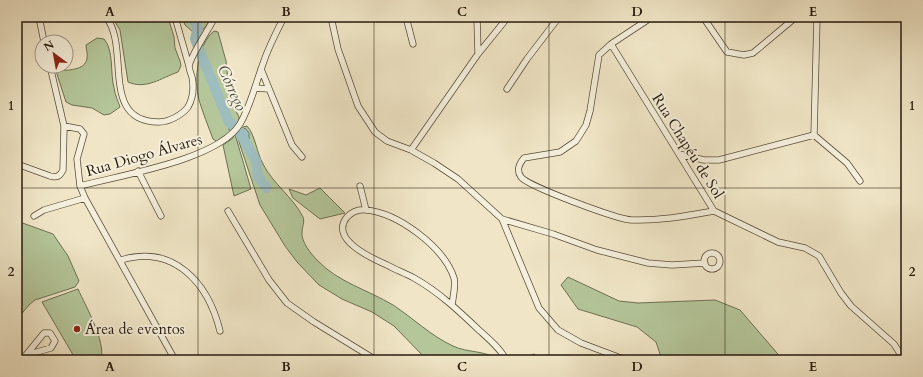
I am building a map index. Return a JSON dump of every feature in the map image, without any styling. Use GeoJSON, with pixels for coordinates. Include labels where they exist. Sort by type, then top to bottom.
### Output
{"type":"FeatureCollection","features":[{"type":"Feature","properties":{"kind":"street"},"geometry":{"type":"LineString","coordinates":[[39,17],[42,34]]}},
{"type":"Feature","properties":{"kind":"street"},"geometry":{"type":"LineString","coordinates":[[106,17],[115,34],[123,101],[128,109],[142,119],[163,122],[173,118],[187,108],[193,90],[189,66],[175,17]]}},
{"type":"Feature","properties":{"kind":"street"},"geometry":{"type":"LineString","coordinates":[[189,66],[215,17]]}},
{"type":"Feature","properties":{"kind":"street","name":"Rua Diogo Álvares"},"geometry":{"type":"LineString","coordinates":[[175,360],[85,198],[80,186],[206,151],[222,142],[233,133],[239,124],[255,88],[261,70],[284,17]]}},
{"type":"Feature","properties":{"kind":"street"},"geometry":{"type":"LineString","coordinates":[[331,17],[338,49],[358,106],[375,132],[387,141],[411,150],[458,179],[502,219],[539,308],[550,322],[569,337],[626,360]]}},
{"type":"Feature","properties":{"kind":"street"},"geometry":{"type":"LineString","coordinates":[[406,17],[413,44]]}},
{"type":"Feature","properties":{"kind":"street"},"geometry":{"type":"LineString","coordinates":[[477,17],[478,54]]}},
{"type":"Feature","properties":{"kind":"street"},"geometry":{"type":"LineString","coordinates":[[411,150],[478,54],[508,17]]}},
{"type":"Feature","properties":{"kind":"street"},"geometry":{"type":"LineString","coordinates":[[507,89],[527,59],[559,17]]}},
{"type":"Feature","properties":{"kind":"street"},"geometry":{"type":"LineString","coordinates":[[652,17],[611,44],[599,55],[586,125],[576,141],[560,152],[524,158],[519,164],[518,171],[521,178],[541,189],[611,216],[630,220],[663,220],[714,211]]}},
{"type":"Feature","properties":{"kind":"street"},"geometry":{"type":"LineString","coordinates":[[703,17],[727,52],[744,55],[753,52],[796,17]]}},
{"type":"Feature","properties":{"kind":"street"},"geometry":{"type":"LineString","coordinates":[[817,17],[814,134],[847,164],[860,181]]}},
{"type":"Feature","properties":{"kind":"street"},"geometry":{"type":"LineString","coordinates":[[901,17],[906,21]]}},
{"type":"Feature","properties":{"kind":"street","name":"Rua Chapéu de Sol"},"geometry":{"type":"LineString","coordinates":[[611,44],[714,211],[778,242],[805,248],[819,256],[841,293],[851,306],[894,344],[904,360]]}},
{"type":"Feature","properties":{"kind":"street"},"geometry":{"type":"LineString","coordinates":[[261,70],[292,144],[302,157]]}},
{"type":"Feature","properties":{"kind":"street"},"geometry":{"type":"LineString","coordinates":[[17,164],[55,177],[61,174],[63,170],[64,126],[52,74]]}},
{"type":"Feature","properties":{"kind":"street"},"geometry":{"type":"LineString","coordinates":[[255,88],[269,89]]}},
{"type":"Feature","properties":{"kind":"street"},"geometry":{"type":"LineString","coordinates":[[64,126],[80,129],[84,134],[77,159],[80,186]]}},
{"type":"Feature","properties":{"kind":"street"},"geometry":{"type":"LineString","coordinates":[[679,154],[704,160],[733,158],[814,134]]}},
{"type":"Feature","properties":{"kind":"street"},"geometry":{"type":"LineString","coordinates":[[138,171],[161,216]]}},
{"type":"Feature","properties":{"kind":"street"},"geometry":{"type":"LineString","coordinates":[[360,186],[366,210]]}},
{"type":"Feature","properties":{"kind":"street"},"geometry":{"type":"LineString","coordinates":[[34,216],[44,210],[85,198]]}},
{"type":"Feature","properties":{"kind":"street"},"geometry":{"type":"LineString","coordinates":[[452,305],[454,279],[447,265],[435,248],[420,235],[391,217],[366,210],[354,212],[344,221],[344,236],[350,243],[374,259],[414,278],[452,305],[488,338],[506,360]]}},
{"type":"Feature","properties":{"kind":"street"},"geometry":{"type":"LineString","coordinates":[[228,211],[269,280],[287,303],[308,318],[376,360]]}},
{"type":"Feature","properties":{"kind":"street"},"geometry":{"type":"LineString","coordinates":[[502,219],[553,234],[597,250],[648,263],[672,265],[705,263]]}},
{"type":"Feature","properties":{"kind":"street"},"geometry":{"type":"LineString","coordinates":[[120,260],[136,255],[152,256],[166,259],[182,268],[204,291],[217,316],[220,330]]}},
{"type":"Feature","properties":{"kind":"street"},"geometry":{"type":"LineString","coordinates":[[18,360],[26,355],[51,348],[55,344],[53,336],[50,333],[44,333],[26,355]]}},
{"type":"Feature","properties":{"kind":"green space"},"geometry":{"type":"Polygon","coordinates":[[[112,17],[168,17],[181,66],[178,72],[147,84],[141,85],[128,82],[120,30],[112,17]]]}},
{"type":"Feature","properties":{"kind":"green space"},"geometry":{"type":"Polygon","coordinates":[[[182,17],[211,17],[202,30],[193,32],[185,25],[182,17]]]}},
{"type":"Feature","properties":{"kind":"green space"},"geometry":{"type":"Polygon","coordinates":[[[214,31],[218,32],[226,61],[230,99],[239,117],[239,121],[228,135],[218,142],[213,139],[204,115],[199,100],[197,82],[200,53],[208,37],[214,31]]]}},
{"type":"Feature","properties":{"kind":"green space"},"geometry":{"type":"Polygon","coordinates":[[[97,38],[104,39],[109,49],[115,93],[120,107],[110,114],[104,115],[92,108],[72,105],[66,102],[57,74],[74,74],[74,69],[79,68],[86,62],[86,45],[97,38]]]}},
{"type":"Feature","properties":{"kind":"green space"},"geometry":{"type":"Polygon","coordinates":[[[247,126],[252,134],[261,160],[267,171],[294,203],[303,217],[303,240],[318,261],[335,275],[393,305],[445,342],[464,350],[488,355],[498,360],[427,360],[394,326],[372,312],[342,299],[319,285],[297,262],[285,246],[260,205],[237,136],[243,127],[247,126]]]}},
{"type":"Feature","properties":{"kind":"green space"},"geometry":{"type":"Polygon","coordinates":[[[235,134],[251,189],[234,196],[223,145],[232,139],[235,134]]]}},
{"type":"Feature","properties":{"kind":"green space"},"geometry":{"type":"Polygon","coordinates":[[[320,188],[345,213],[320,219],[293,198],[289,189],[306,195],[320,188]]]}},
{"type":"Feature","properties":{"kind":"green space"},"geometry":{"type":"Polygon","coordinates":[[[17,221],[53,234],[68,256],[79,281],[75,287],[35,300],[17,319],[17,221]]]}},
{"type":"Feature","properties":{"kind":"green space"},"geometry":{"type":"Polygon","coordinates":[[[568,277],[619,301],[638,303],[715,300],[740,310],[783,360],[662,360],[656,342],[637,327],[578,309],[561,285],[568,277]]]}},
{"type":"Feature","properties":{"kind":"green space","name":"Área de eventos"},"geometry":{"type":"Polygon","coordinates":[[[78,289],[90,314],[101,343],[101,360],[76,360],[42,302],[78,289]]]}},
{"type":"Feature","properties":{"kind":"green space"},"geometry":{"type":"Polygon","coordinates":[[[534,354],[543,360],[519,360],[534,354]]]}},
{"type":"Feature","properties":{"kind":"water"},"geometry":{"type":"Polygon","coordinates":[[[227,115],[236,124],[231,130],[229,130],[225,123],[224,116],[227,115]]]}},
{"type":"Feature","properties":{"kind":"water"},"geometry":{"type":"Polygon","coordinates":[[[245,128],[249,133],[249,139],[240,141],[238,136],[245,128]]]}},
{"type":"Feature","properties":{"kind":"waterway","name":"Córrego"},"geometry":{"type":"LineString","coordinates":[[192,17],[198,28],[195,39],[228,120],[240,133],[256,161],[258,177],[267,188]]}},
{"type":"Feature","properties":{"kind":"place","name":"Área de eventos"},"geometry":{"type":"Point","coordinates":[77,329]}}]}
